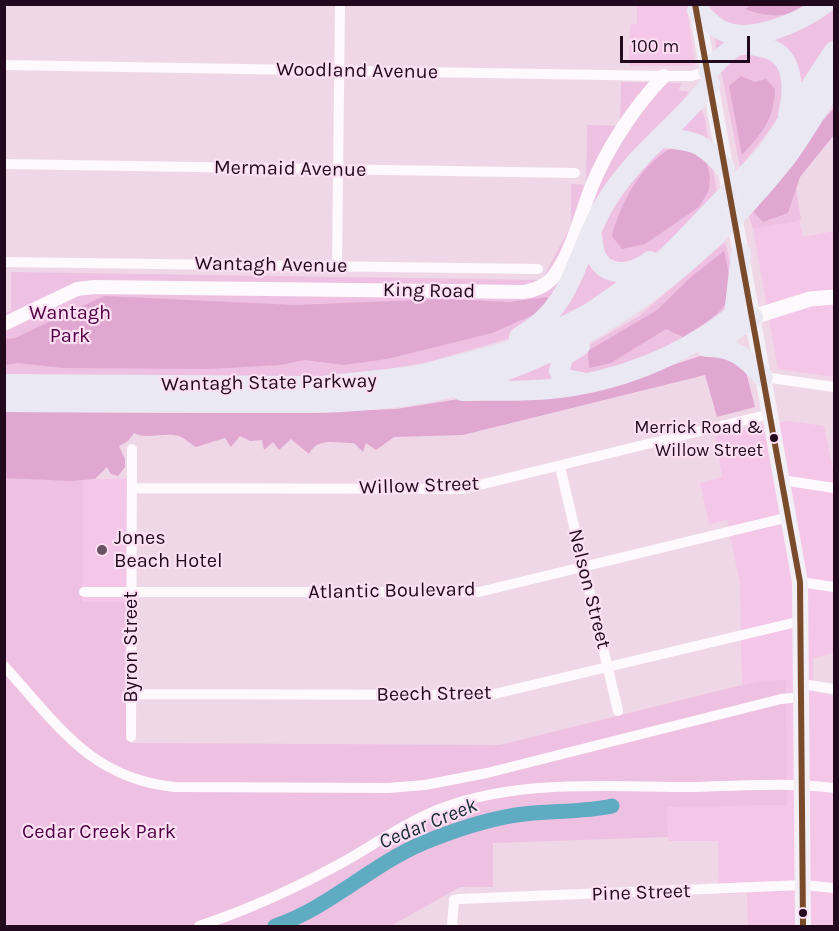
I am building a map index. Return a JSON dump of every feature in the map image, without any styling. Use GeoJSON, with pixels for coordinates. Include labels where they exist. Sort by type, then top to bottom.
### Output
{"type":"FeatureCollection","features":[{"type":"Feature","properties":{"kind":"highway"},"geometry":{"type":"LineString","coordinates":[[696,8],[718,28],[732,33],[755,33],[788,25],[825,4]]}},
{"type":"Feature","properties":{"kind":"highway"},"geometry":{"type":"LineString","coordinates":[[418,385],[515,339],[548,317],[571,283],[604,204],[623,176],[695,104],[709,77],[736,47],[750,45],[773,51],[790,68],[793,82],[786,122]]}},
{"type":"Feature","properties":{"kind":"highway","name":"Wantagh State Parkway"},"geometry":{"type":"LineString","coordinates":[[4,384],[418,385],[504,353],[590,313],[662,263],[691,231],[775,157],[786,122],[834,51]]}},
{"type":"Feature","properties":{"kind":"highway","name":"Wantagh State Parkway"},"geometry":{"type":"LineString","coordinates":[[4,402],[322,403],[511,368],[597,328],[658,286],[707,244],[834,83]]}},
{"type":"Feature","properties":{"kind":"highway"},"geometry":{"type":"LineString","coordinates":[[659,138],[687,140],[700,144],[725,168]]}},
{"type":"Feature","properties":{"kind":"highway"},"geometry":{"type":"LineString","coordinates":[[591,232],[597,258],[606,267],[616,272],[629,273],[642,267],[691,231]]}},
{"type":"Feature","properties":{"kind":"highway"},"geometry":{"type":"LineString","coordinates":[[670,356],[695,344],[734,315],[741,253]]}},
{"type":"Feature","properties":{"kind":"highway"},"geometry":{"type":"LineString","coordinates":[[590,382],[572,381],[561,376],[559,365],[564,356],[590,339],[658,286]]}},
{"type":"Feature","properties":{"kind":"highway"},"geometry":{"type":"LineString","coordinates":[[418,385],[547,390],[590,382],[727,337],[753,317]]}},
{"type":"Feature","properties":{"kind":"highway"},"geometry":{"type":"LineString","coordinates":[[700,347],[719,346],[735,351],[748,360],[763,377]]}},
{"type":"Feature","properties":{"kind":"main road"},"geometry":{"type":"LineString","coordinates":[[696,8],[800,582],[803,927]]}},
{"type":"Feature","properties":{"kind":"main road"},"geometry":{"type":"LineString","coordinates":[[753,317],[810,299],[834,297]]}},
{"type":"Feature","properties":{"kind":"street"},"geometry":{"type":"LineString","coordinates":[[337,266],[340,4]]}},
{"type":"Feature","properties":{"kind":"street","name":"Woodland Avenue"},"geometry":{"type":"LineString","coordinates":[[4,65],[709,77]]}},
{"type":"Feature","properties":{"kind":"street","name":"King Road"},"geometry":{"type":"LineString","coordinates":[[4,324],[77,289],[94,287],[525,292],[538,290],[559,270],[592,185],[620,133],[650,91],[664,76]]}},
{"type":"Feature","properties":{"kind":"street","name":"Mermaid Avenue"},"geometry":{"type":"LineString","coordinates":[[4,165],[575,173]]}},
{"type":"Feature","properties":{"kind":"street","name":"Wantagh Avenue"},"geometry":{"type":"LineString","coordinates":[[4,262],[538,269]]}},
{"type":"Feature","properties":{"kind":"street"},"geometry":{"type":"LineString","coordinates":[[763,377],[834,387]]}},
{"type":"Feature","properties":{"kind":"street","name":"Willow Street"},"geometry":{"type":"LineString","coordinates":[[132,488],[463,489],[770,414]]}},
{"type":"Feature","properties":{"kind":"street","name":"Byron Street"},"geometry":{"type":"LineString","coordinates":[[130,737],[132,449]]}},
{"type":"Feature","properties":{"kind":"street","name":"Nelson Street"},"geometry":{"type":"LineString","coordinates":[[560,467],[618,711]]}},
{"type":"Feature","properties":{"kind":"street"},"geometry":{"type":"LineString","coordinates":[[782,480],[834,488]]}},
{"type":"Feature","properties":{"kind":"street","name":"Atlantic Boulevard"},"geometry":{"type":"LineString","coordinates":[[84,592],[479,592],[789,517]]}},
{"type":"Feature","properties":{"kind":"street"},"geometry":{"type":"LineString","coordinates":[[800,582],[834,587]]}},
{"type":"Feature","properties":{"kind":"street","name":"Beech Street"},"geometry":{"type":"LineString","coordinates":[[131,694],[490,695],[801,621]]}},
{"type":"Feature","properties":{"kind":"street"},"geometry":{"type":"LineString","coordinates":[[4,666],[76,745],[112,771],[139,781],[174,787],[388,788],[425,785],[487,773],[781,699],[802,691],[834,688]]}},
{"type":"Feature","properties":{"kind":"street"},"geometry":{"type":"LineString","coordinates":[[199,927],[293,889],[352,857],[391,832],[432,812],[476,798],[547,788],[802,784],[834,788]]}},
{"type":"Feature","properties":{"kind":"street","name":"Pine Street"},"geometry":{"type":"LineString","coordinates":[[452,927],[452,906],[454,900],[459,899],[803,885],[834,888]]}},
{"type":"Feature","properties":{"kind":"shaded area"},"geometry":{"type":"Polygon","coordinates":[[[637,5],[708,5],[687,9],[695,66],[629,66],[630,25],[637,24],[637,5]]]}},
{"type":"Feature","properties":{"kind":"shaded area"},"geometry":{"type":"Polygon","coordinates":[[[799,219],[803,237],[834,231],[834,377],[778,369],[753,229],[799,219]]]}},
{"type":"Feature","properties":{"kind":"shaded area"},"geometry":{"type":"Polygon","coordinates":[[[789,421],[824,426],[834,474],[834,653],[813,658],[814,692],[834,696],[834,926],[748,926],[747,893],[719,894],[718,841],[668,841],[667,807],[787,805],[786,680],[742,685],[740,584],[727,520],[709,524],[700,483],[722,477],[715,436],[789,421]]]}},
{"type":"Feature","properties":{"kind":"shaded area"},"geometry":{"type":"Polygon","coordinates":[[[132,478],[132,602],[82,602],[82,480],[132,478]]]}},
{"type":"Feature","properties":{"kind":"green space"},"geometry":{"type":"Polygon","coordinates":[[[710,5],[751,5],[745,9],[802,9],[795,19],[738,29],[712,14],[710,5]]]}},
{"type":"Feature","properties":{"kind":"green space"},"geometry":{"type":"Polygon","coordinates":[[[751,5],[809,5],[786,15],[769,15],[745,9],[751,5]]]}},
{"type":"Feature","properties":{"kind":"green space"},"geometry":{"type":"Polygon","coordinates":[[[834,5],[834,41],[796,97],[785,52],[717,53],[714,29],[725,33],[834,5]]]}},
{"type":"Feature","properties":{"kind":"green space"},"geometry":{"type":"Polygon","coordinates":[[[745,49],[781,60],[787,101],[772,127],[740,167],[721,70],[745,49]]]}},
{"type":"Feature","properties":{"kind":"green space"},"geometry":{"type":"Polygon","coordinates":[[[741,76],[755,82],[766,79],[775,89],[772,109],[766,125],[742,155],[729,86],[741,76]]]}},
{"type":"Feature","properties":{"kind":"green space","name":"Wantagh Park"},"geometry":{"type":"Polygon","coordinates":[[[621,82],[681,83],[679,91],[687,91],[693,100],[639,146],[572,270],[527,330],[507,339],[428,362],[343,377],[5,376],[4,314],[11,310],[11,272],[542,280],[571,225],[571,184],[586,185],[587,125],[620,126],[621,82]]]}},
{"type":"Feature","properties":{"kind":"green space"},"geometry":{"type":"Polygon","coordinates":[[[701,108],[705,118],[708,142],[672,130],[701,108]]]}},
{"type":"Feature","properties":{"kind":"green space"},"geometry":{"type":"Polygon","coordinates":[[[834,108],[834,135],[800,177],[788,213],[763,222],[753,212],[812,132],[834,108]]]}},
{"type":"Feature","properties":{"kind":"green space"},"geometry":{"type":"Polygon","coordinates":[[[694,145],[713,169],[717,191],[684,228],[641,265],[611,265],[598,241],[609,205],[658,148],[694,145]]]}},
{"type":"Feature","properties":{"kind":"green space"},"geometry":{"type":"Polygon","coordinates":[[[673,147],[705,156],[710,176],[709,190],[699,207],[645,244],[622,249],[612,236],[627,197],[651,163],[673,147]]]}},
{"type":"Feature","properties":{"kind":"green space"},"geometry":{"type":"Polygon","coordinates":[[[796,188],[801,220],[753,229],[749,216],[753,212],[763,222],[788,213],[796,188]]]}},
{"type":"Feature","properties":{"kind":"green space"},"geometry":{"type":"Polygon","coordinates":[[[725,242],[735,281],[735,297],[715,329],[623,367],[570,377],[569,357],[639,316],[725,242]]]}},
{"type":"Feature","properties":{"kind":"green space"},"geometry":{"type":"Polygon","coordinates":[[[589,246],[617,282],[570,315],[538,331],[589,246]]]}},
{"type":"Feature","properties":{"kind":"green space"},"geometry":{"type":"Polygon","coordinates":[[[724,251],[730,283],[729,295],[719,312],[710,320],[683,337],[666,329],[611,363],[589,368],[588,351],[657,310],[691,277],[724,251]]]}},
{"type":"Feature","properties":{"kind":"green space"},"geometry":{"type":"Polygon","coordinates":[[[104,296],[294,305],[445,299],[509,302],[548,297],[542,311],[492,333],[387,359],[344,365],[305,360],[280,365],[210,369],[63,368],[18,363],[5,365],[4,339],[15,338],[104,296]]]}},
{"type":"Feature","properties":{"kind":"green space"},"geometry":{"type":"Polygon","coordinates":[[[716,351],[745,368],[755,407],[717,417],[705,375],[463,435],[394,437],[376,450],[366,443],[363,452],[354,443],[328,442],[317,445],[309,454],[291,439],[279,450],[273,442],[264,450],[262,440],[250,441],[240,436],[231,447],[225,438],[196,447],[179,436],[144,436],[134,433],[128,441],[119,446],[125,459],[125,467],[118,476],[111,474],[107,467],[95,479],[71,481],[5,478],[5,412],[267,413],[396,409],[466,398],[620,382],[716,351]]]}},
{"type":"Feature","properties":{"kind":"green space"},"geometry":{"type":"Polygon","coordinates":[[[550,360],[556,384],[500,382],[550,360]]]}},
{"type":"Feature","properties":{"kind":"green space","name":"Cedar Creek Park"},"geometry":{"type":"Polygon","coordinates":[[[4,475],[83,475],[82,602],[132,602],[131,743],[500,745],[742,685],[786,679],[787,805],[667,807],[668,837],[493,843],[493,887],[460,887],[391,926],[5,926],[4,475]]]}},
{"type":"Feature","properties":{"kind":"waterway","name":"Cedar Creek"},"geometry":{"type":"LineString","coordinates":[[275,926],[314,909],[404,852],[445,834],[504,817],[612,806]]}},
{"type":"Feature","properties":{"kind":"transit line"},"geometry":{"type":"LineString","coordinates":[[695,4],[800,582],[803,926]]}},
{"type":"Feature","properties":{"kind":"place","name":"Merrick Road & Willow Street"},"geometry":{"type":"Point","coordinates":[774,438]}},
{"type":"Feature","properties":{"kind":"place","name":"Jones Beach Hotel"},"geometry":{"type":"Point","coordinates":[102,550]}}]}
